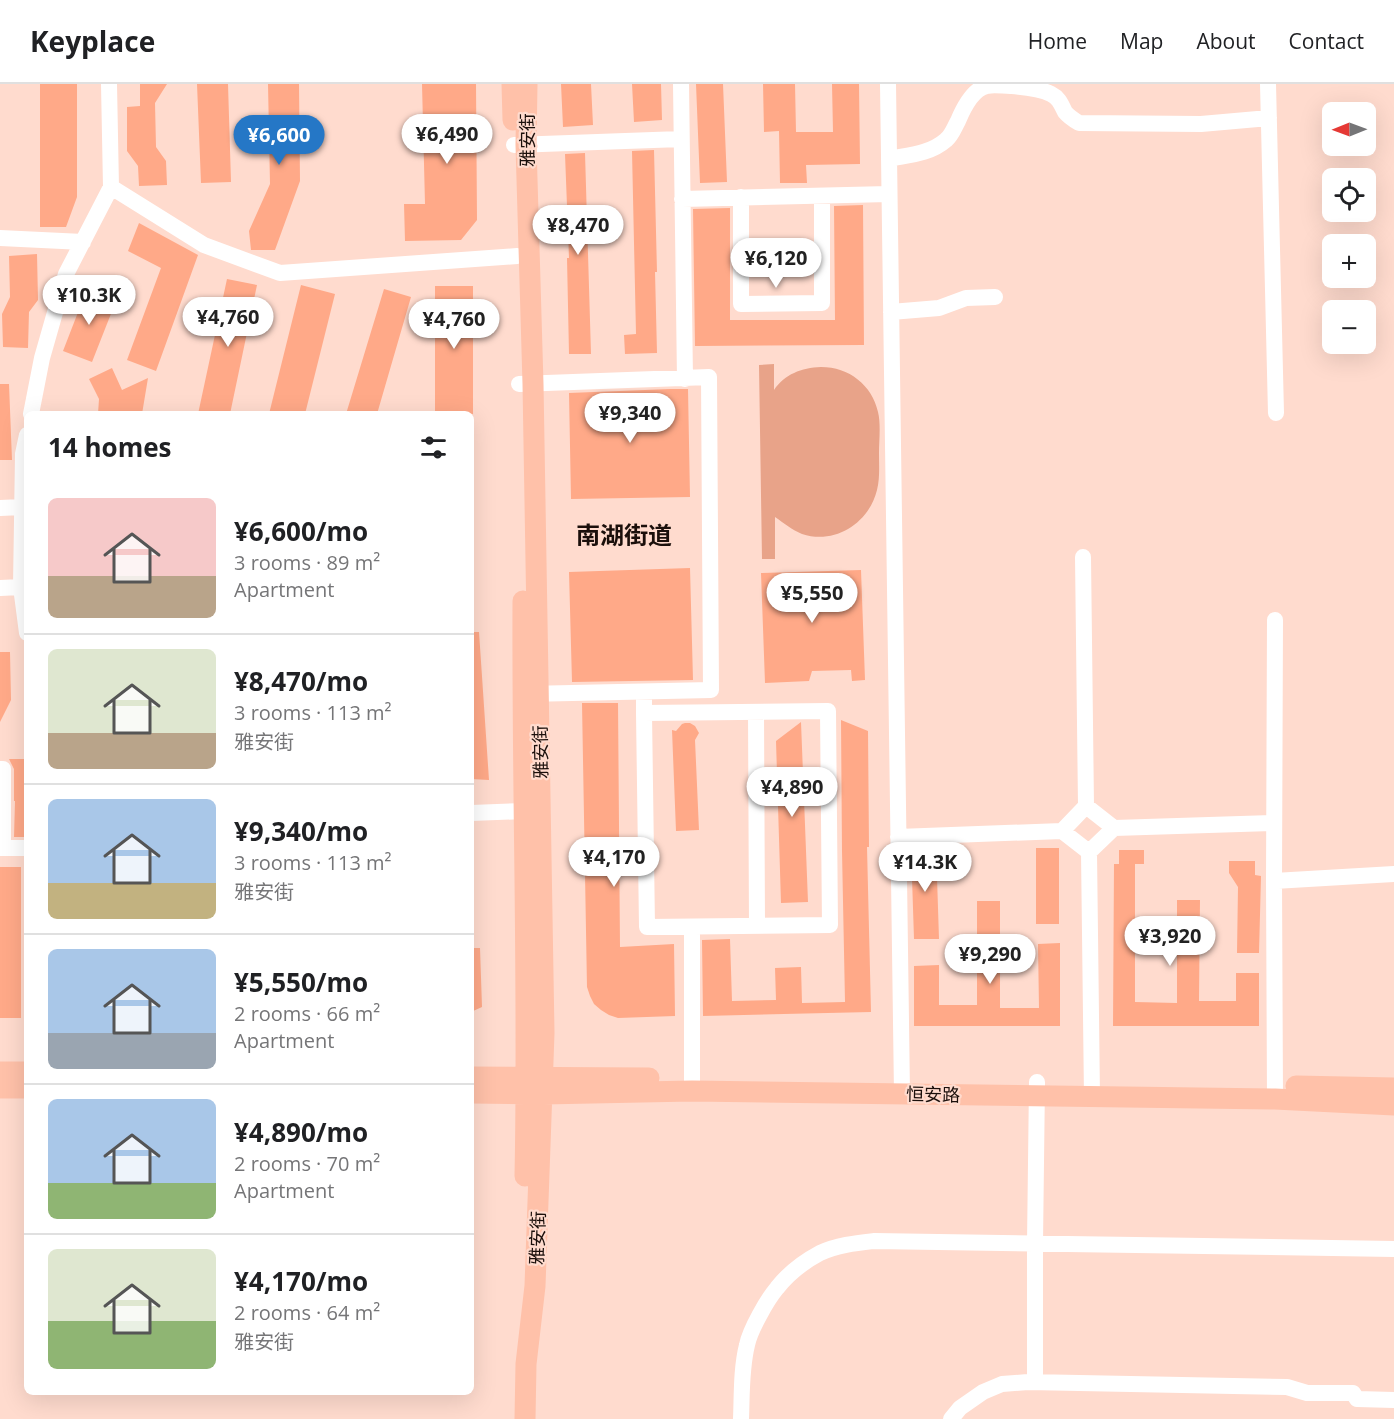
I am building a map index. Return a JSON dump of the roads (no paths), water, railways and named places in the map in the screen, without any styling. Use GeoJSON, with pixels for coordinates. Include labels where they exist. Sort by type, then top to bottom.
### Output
{"type":"FeatureCollection","features":[{"type":"Feature","properties":{"kind":"main road","name":"雅安街"},"geometry":{"type":"LineString","coordinates":[[512,84],[520,145],[526,384],[523,567],[544,1033],[535,1085],[523,1266],[512,1379],[512,1419]]}},
{"type":"Feature","properties":{"kind":"main road","name":"雅安街"},"geometry":{"type":"LineString","coordinates":[[526,384],[517,256],[520,145],[527,84]]}},
{"type":"Feature","properties":{"kind":"main road","name":"雅安街"},"geometry":{"type":"LineString","coordinates":[[525,1419],[526,1364],[535,1286],[535,1085],[525,811],[530,694]]}},
{"type":"Feature","properties":{"kind":"main road"},"geometry":{"type":"LineString","coordinates":[[0,1071],[24,1072]]}},
{"type":"Feature","properties":{"kind":"main road","name":"恒安路"},"geometry":{"type":"LineString","coordinates":[[474,1077],[535,1085]]}},
{"type":"Feature","properties":{"kind":"main road","name":"恒安路"},"geometry":{"type":"LineString","coordinates":[[474,1093],[535,1085],[692,1084],[1275,1092],[1394,1088]]}},
{"type":"Feature","properties":{"kind":"main road"},"geometry":{"type":"LineString","coordinates":[[0,1088],[24,1088]]}},
{"type":"Feature","properties":{"kind":"main road","name":"恒安路"},"geometry":{"type":"LineString","coordinates":[[1275,1092],[1394,1105]]}},
{"type":"Feature","properties":{"kind":"street"},"geometry":{"type":"LineString","coordinates":[[32,411],[42,358],[66,274],[111,187],[109,84]]}},
{"type":"Feature","properties":{"kind":"street"},"geometry":{"type":"LineString","coordinates":[[681,84],[685,379]]}},
{"type":"Feature","properties":{"kind":"street"},"geometry":{"type":"LineString","coordinates":[[888,84],[902,1087]]}},
{"type":"Feature","properties":{"kind":"street"},"geometry":{"type":"LineString","coordinates":[[1268,84],[1276,413]]}},
{"type":"Feature","properties":{"kind":"street"},"geometry":{"type":"LineString","coordinates":[[889,159],[925,152],[937,147],[951,135],[970,100],[980,89],[987,86],[1018,87],[1051,94],[1058,99],[1066,113],[1079,123],[1202,124],[1269,118]]}},
{"type":"Feature","properties":{"kind":"street"},"geometry":{"type":"LineString","coordinates":[[520,145],[681,139]]}},
{"type":"Feature","properties":{"kind":"street"},"geometry":{"type":"LineString","coordinates":[[111,187],[204,245],[280,273],[517,256]]}},
{"type":"Feature","properties":{"kind":"street"},"geometry":{"type":"LineString","coordinates":[[682,199],[889,194]]}},
{"type":"Feature","properties":{"kind":"street"},"geometry":{"type":"LineString","coordinates":[[741,197],[741,304],[822,303],[822,196]]}},
{"type":"Feature","properties":{"kind":"street"},"geometry":{"type":"LineString","coordinates":[[0,238],[83,242]]}},
{"type":"Feature","properties":{"kind":"street"},"geometry":{"type":"LineString","coordinates":[[891,312],[939,308],[966,298],[995,297]]}},
{"type":"Feature","properties":{"kind":"street"},"geometry":{"type":"LineString","coordinates":[[526,384],[709,377],[711,690],[530,694]]}},
{"type":"Feature","properties":{"kind":"street"},"geometry":{"type":"LineString","coordinates":[[24,449],[21,587],[24,610]]}},
{"type":"Feature","properties":{"kind":"street"},"geometry":{"type":"LineString","coordinates":[[0,508],[22,507]]}},
{"type":"Feature","properties":{"kind":"street"},"geometry":{"type":"LineString","coordinates":[[1062,831],[1086,806],[1083,557]]}},
{"type":"Feature","properties":{"kind":"street"},"geometry":{"type":"LineString","coordinates":[[0,588],[21,587]]}},
{"type":"Feature","properties":{"kind":"street"},"geometry":{"type":"LineString","coordinates":[[1275,620],[1275,1092]]}},
{"type":"Feature","properties":{"kind":"street"},"geometry":{"type":"LineString","coordinates":[[644,692],[644,713],[647,927],[830,925],[828,711],[644,713]]}},
{"type":"Feature","properties":{"kind":"street"},"geometry":{"type":"LineString","coordinates":[[756,712],[757,926]]}},
{"type":"Feature","properties":{"kind":"street"},"geometry":{"type":"LineString","coordinates":[[0,769],[3,769],[2,848],[24,848]]}},
{"type":"Feature","properties":{"kind":"street"},"geometry":{"type":"LineString","coordinates":[[1086,806],[1114,828],[1274,823]]}},
{"type":"Feature","properties":{"kind":"street"},"geometry":{"type":"LineString","coordinates":[[474,813],[525,811]]}},
{"type":"Feature","properties":{"kind":"street"},"geometry":{"type":"LineString","coordinates":[[1092,1090],[1089,852],[1114,828]]}},
{"type":"Feature","properties":{"kind":"street"},"geometry":{"type":"LineString","coordinates":[[898,837],[1062,831],[1089,852]]}},
{"type":"Feature","properties":{"kind":"street"},"geometry":{"type":"LineString","coordinates":[[1274,881],[1394,874]]}},
{"type":"Feature","properties":{"kind":"street"},"geometry":{"type":"LineString","coordinates":[[692,927],[692,1084]]}},
{"type":"Feature","properties":{"kind":"street"},"geometry":{"type":"LineString","coordinates":[[1035,1382],[1037,1089]]}},
{"type":"Feature","properties":{"kind":"street"},"geometry":{"type":"LineString","coordinates":[[741,1419],[742,1379],[747,1344],[776,1288],[795,1270],[820,1253],[845,1244],[874,1241],[1394,1249]]}},
{"type":"Feature","properties":{"kind":"street"},"geometry":{"type":"LineString","coordinates":[[951,1419],[960,1408],[982,1392],[1002,1384],[1035,1382],[1287,1387],[1307,1393],[1353,1393],[1357,1399],[1394,1400]]}},
{"type":"Feature","properties":{"kind":"district","name":"南湖街道"},"geometry":{"type":"Point","coordinates":[624,534]}}]}
